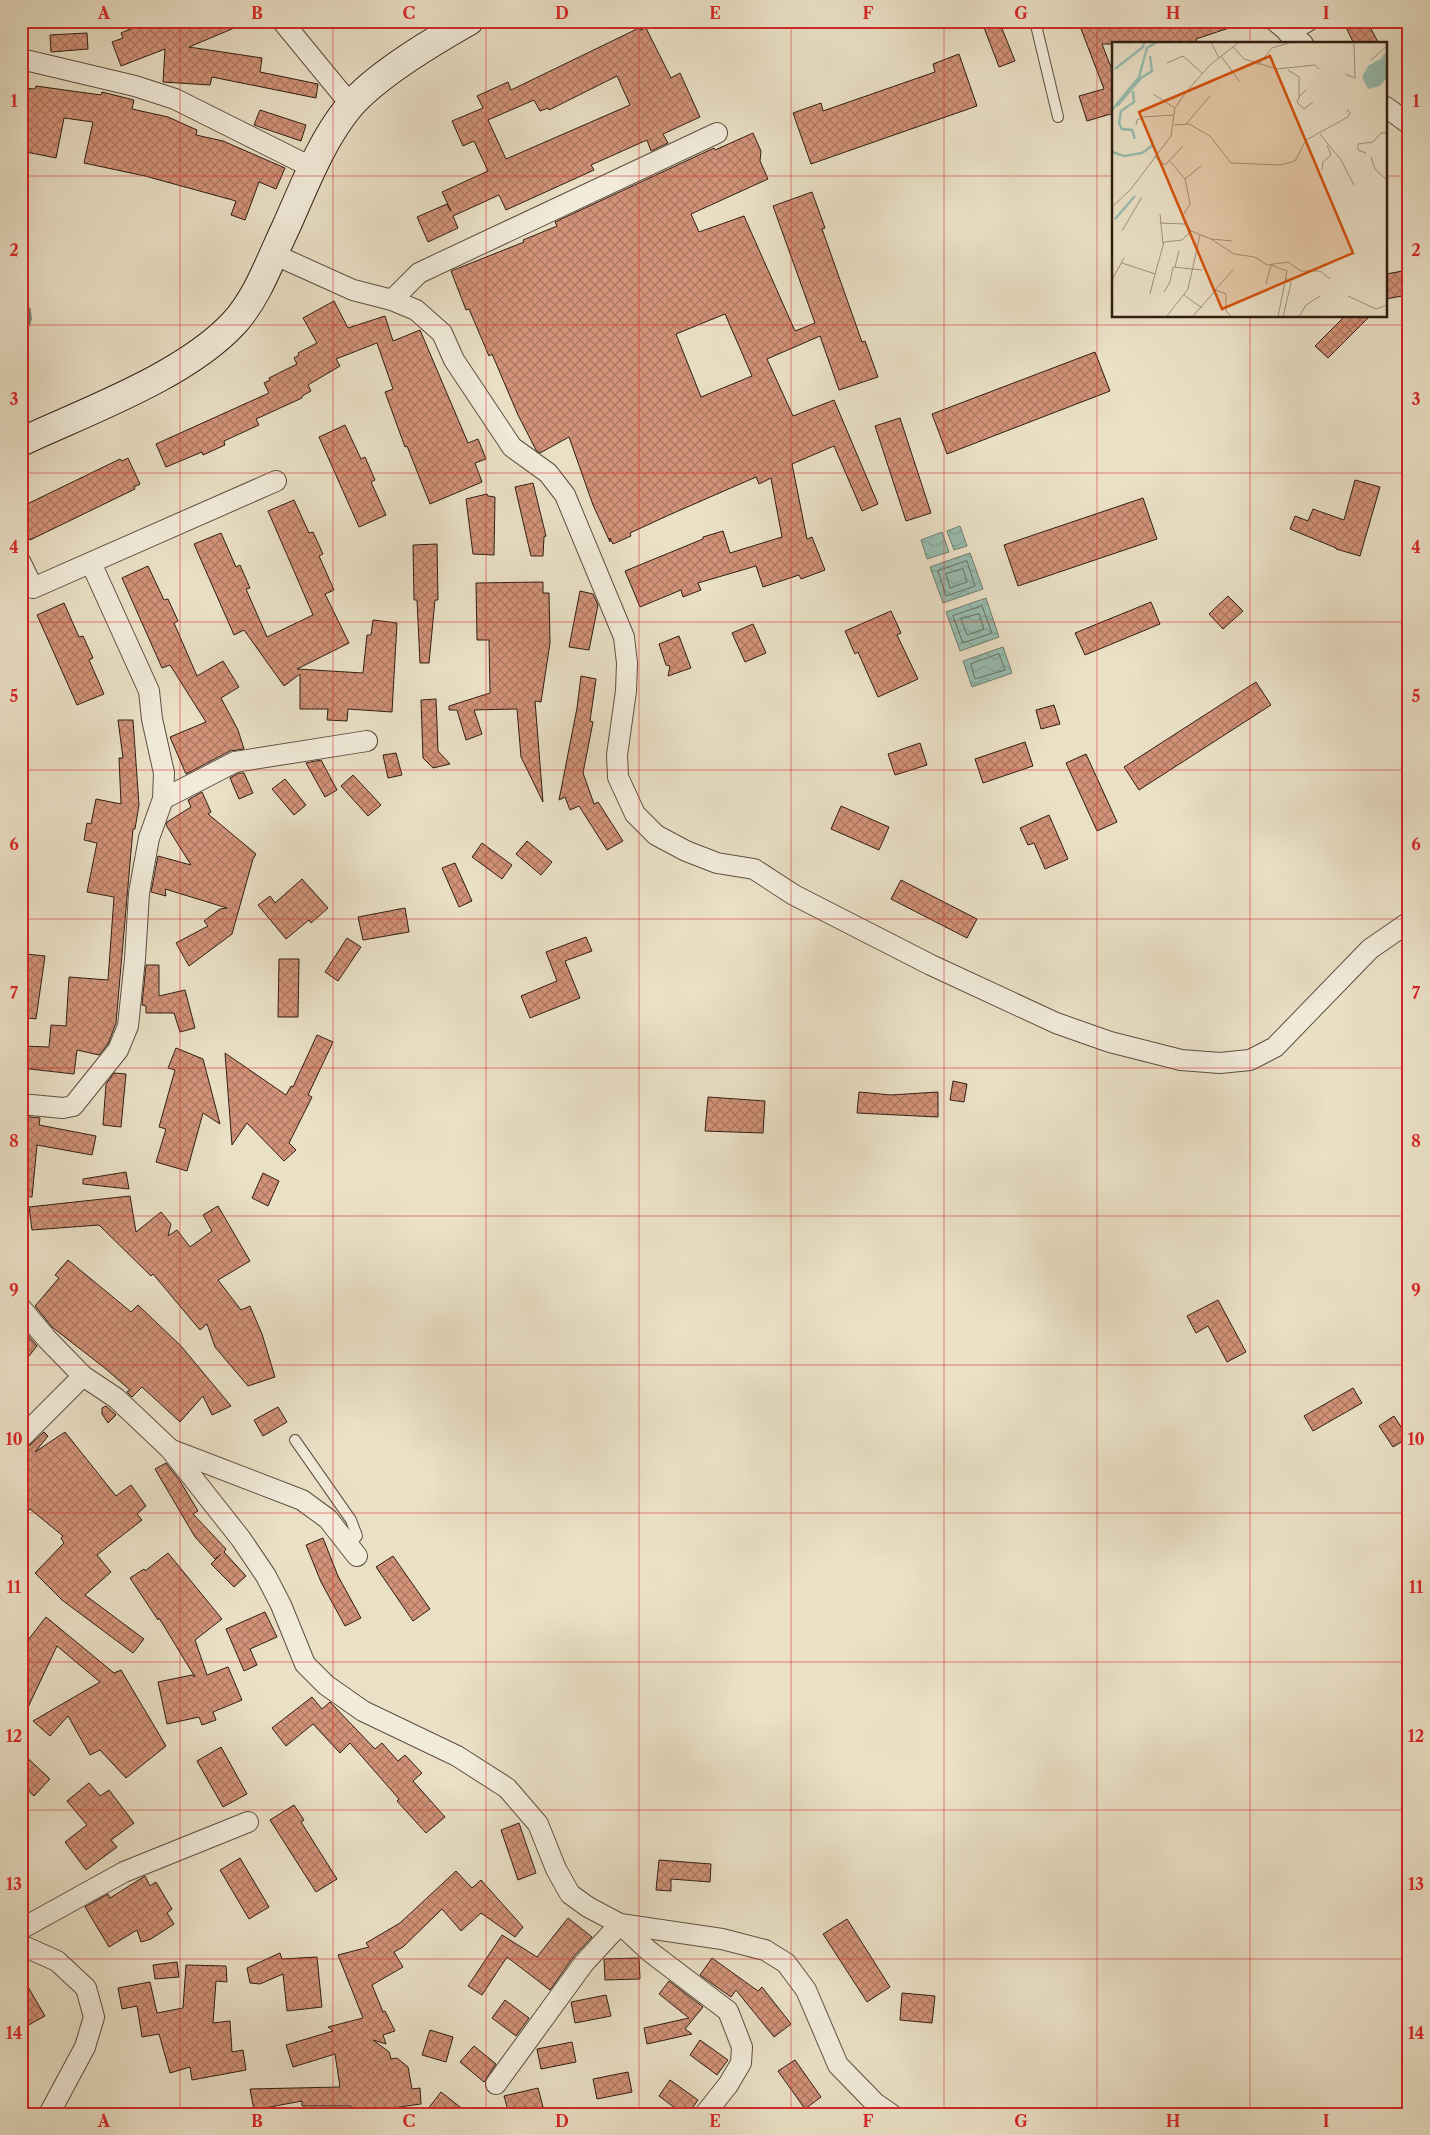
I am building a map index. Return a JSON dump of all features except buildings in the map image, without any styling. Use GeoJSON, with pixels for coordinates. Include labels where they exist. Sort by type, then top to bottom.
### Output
{"type":"FeatureCollection","features":[{"type":"Feature","properties":{"kind":"street"},"geometry":{"type":"LineString","coordinates":[[282,21],[351,105]]}},
{"type":"Feature","properties":{"kind":"street"},"geometry":{"type":"LineString","coordinates":[[21,442],[164,376],[211,344],[235,322],[252,298],[313,168],[342,117],[351,105],[398,66],[469,21]]}},
{"type":"Feature","properties":{"kind":"street"},"geometry":{"type":"LineString","coordinates":[[1289,33],[1308,21]]}},
{"type":"Feature","properties":{"kind":"street"},"geometry":{"type":"LineString","coordinates":[[21,59],[84,72],[175,99],[313,168]]}},
{"type":"Feature","properties":{"kind":"street"},"geometry":{"type":"LineString","coordinates":[[1388,108],[1409,124]]}},
{"type":"Feature","properties":{"kind":"street"},"geometry":{"type":"LineString","coordinates":[[392,300],[420,273],[717,133]]}},
{"type":"Feature","properties":{"kind":"street"},"geometry":{"type":"LineString","coordinates":[[273,254],[353,290],[392,300],[416,310],[442,334],[454,360],[512,447],[548,473],[565,495],[624,637],[627,663],[626,691],[617,755],[618,777],[635,814],[656,835],[686,851],[717,863],[754,869],[794,895],[922,961],[1056,1022],[1110,1042],[1181,1060],[1220,1063],[1250,1060],[1274,1047],[1370,949],[1409,922]]}},
{"type":"Feature","properties":{"kind":"street"},"geometry":{"type":"LineString","coordinates":[[21,563],[33,588],[276,481]]}},
{"type":"Feature","properties":{"kind":"street"},"geometry":{"type":"LineString","coordinates":[[21,1104],[63,1108],[73,1106],[118,1050],[128,1026],[139,893],[149,838],[164,799],[164,773],[152,719],[149,692],[91,563]]}},
{"type":"Feature","properties":{"kind":"street"},"geometry":{"type":"LineString","coordinates":[[164,799],[235,762],[367,742]]}},
{"type":"Feature","properties":{"kind":"street"},"geometry":{"type":"LineString","coordinates":[[21,1308],[47,1339],[83,1376],[116,1398],[170,1449],[241,1538],[266,1576],[281,1604],[305,1664],[326,1685],[363,1711],[457,1756],[507,1788],[538,1824],[556,1869],[570,1894],[588,1907],[620,1924],[650,1951],[728,2011],[742,2047],[741,2063],[712,2111]]}},
{"type":"Feature","properties":{"kind":"street"},"geometry":{"type":"LineString","coordinates":[[21,1438],[83,1376]]}},
{"type":"Feature","properties":{"kind":"street"},"geometry":{"type":"LineString","coordinates":[[170,1449],[302,1500],[328,1519],[353,1551]]}},
{"type":"Feature","properties":{"kind":"street"},"geometry":{"type":"LineString","coordinates":[[21,1929],[124,1872],[248,1822]]}},
{"type":"Feature","properties":{"kind":"street"},"geometry":{"type":"LineString","coordinates":[[496,2084],[584,1963],[620,1924]]}},
{"type":"Feature","properties":{"kind":"street"},"geometry":{"type":"LineString","coordinates":[[620,1924],[722,1938],[765,1950],[786,1963],[806,1990],[838,2065],[875,2103],[891,2114]]}},
{"type":"Feature","properties":{"kind":"street"},"geometry":{"type":"LineString","coordinates":[[21,1945],[57,1960],[86,1988],[94,2017],[85,2047],[49,2114]]}},
{"type":"Feature","properties":{"kind":"lane"},"geometry":{"type":"LineString","coordinates":[[1035,21],[1058,117]]}},
{"type":"Feature","properties":{"kind":"lane"},"geometry":{"type":"LineString","coordinates":[[295,1440],[352,1520],[357,1536],[353,1551]]}},
{"type":"Feature","properties":{"kind":"water"},"geometry":{"type":"Polygon","coordinates":[[[960,526],[967,546],[954,550],[947,531],[960,526]]]}},
{"type":"Feature","properties":{"kind":"water"},"geometry":{"type":"Polygon","coordinates":[[[942,532],[949,552],[927,559],[921,540],[942,532]]]}},
{"type":"Feature","properties":{"kind":"water"},"geometry":{"type":"Polygon","coordinates":[[[970,553],[983,589],[943,603],[930,567],[970,553]]]}},
{"type":"Feature","properties":{"kind":"water"},"geometry":{"type":"Polygon","coordinates":[[[986,598],[999,637],[960,651],[946,612],[986,598]]]}},
{"type":"Feature","properties":{"kind":"water"},"geometry":{"type":"Polygon","coordinates":[[[1003,647],[1012,673],[972,687],[963,661],[1003,647]]]}},
{"type":"Feature","properties":{"kind":"waterway"},"geometry":{"type":"LineString","coordinates":[[21,306],[28,310],[29,319],[21,343]]}}]}
